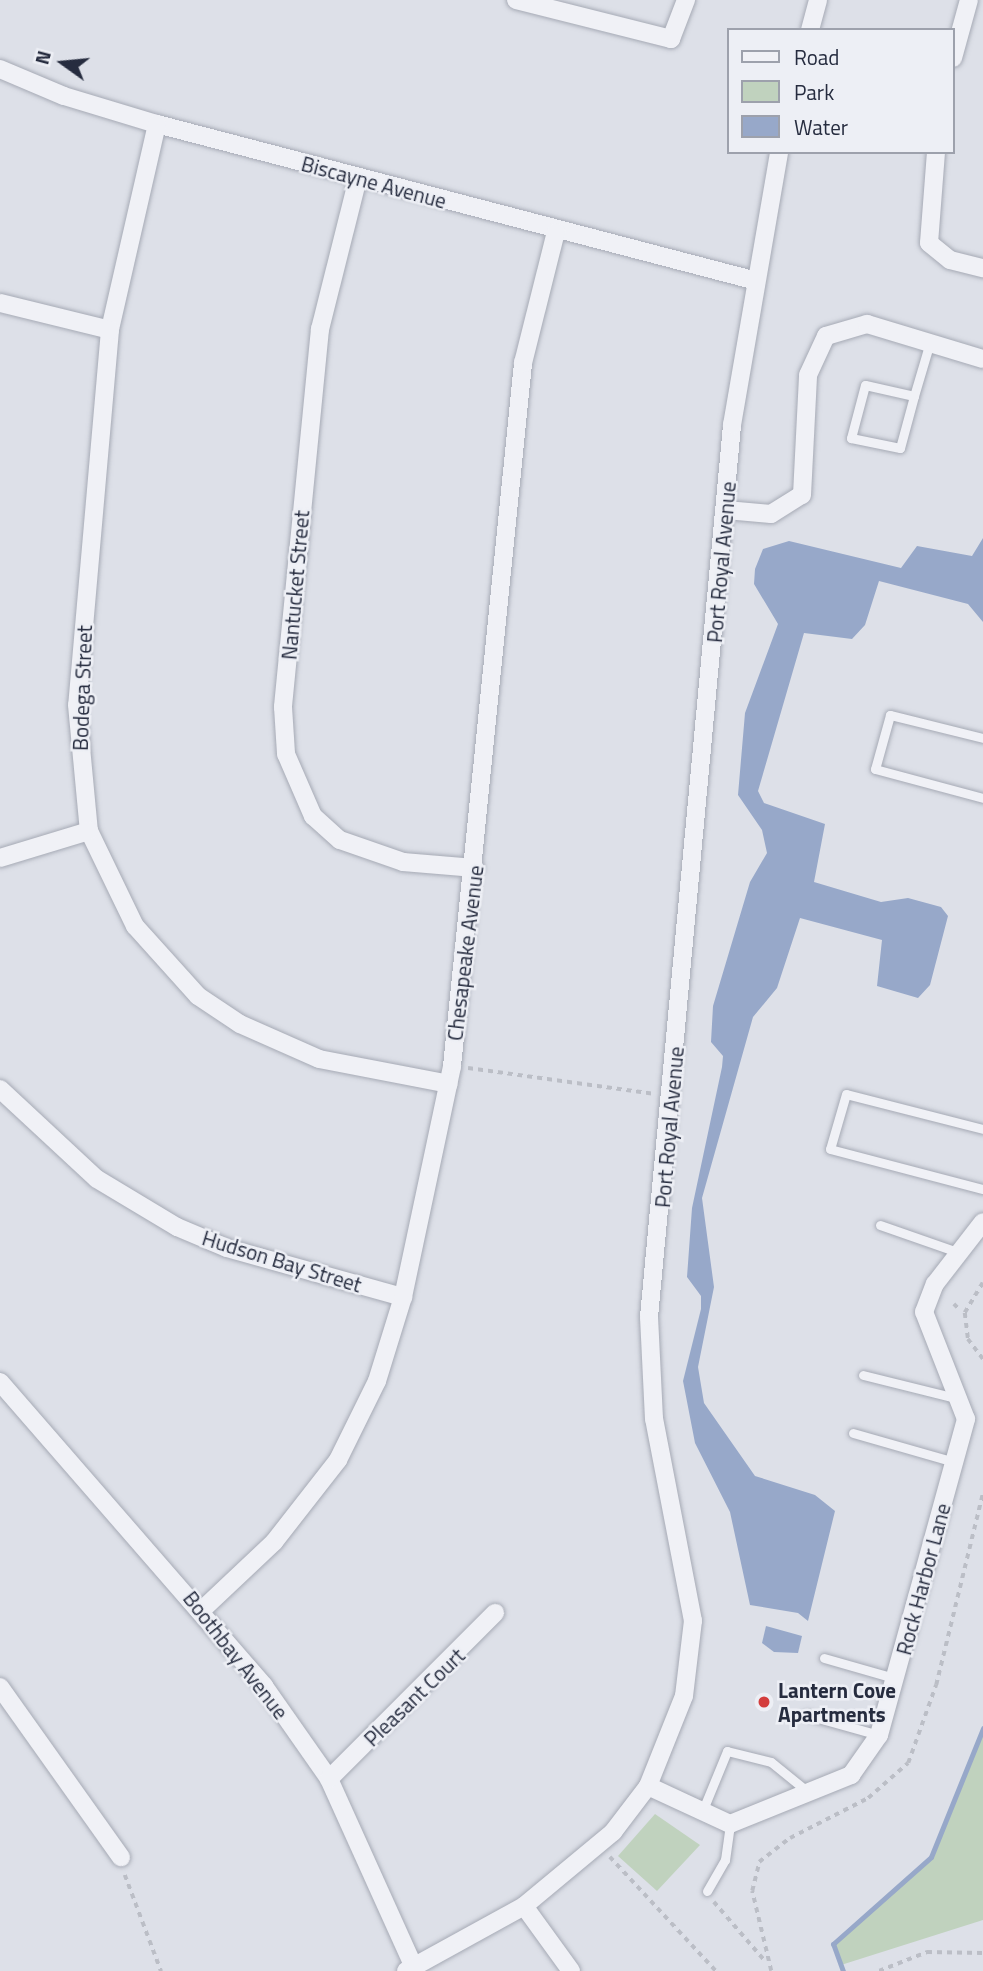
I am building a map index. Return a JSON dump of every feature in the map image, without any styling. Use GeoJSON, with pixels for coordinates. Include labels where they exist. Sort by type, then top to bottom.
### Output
{"type":"FeatureCollection","features":[{"type":"Feature","properties":{"kind":"street"},"geometry":{"type":"LineString","coordinates":[[516,0],[671,39],[686,0]]}},
{"type":"Feature","properties":{"kind":"street"},"geometry":{"type":"LineString","coordinates":[[811,28],[818,0]]}},
{"type":"Feature","properties":{"kind":"street"},"geometry":{"type":"LineString","coordinates":[[955,51],[969,0]]}},
{"type":"Feature","properties":{"kind":"street","name":"Biscayne Avenue"},"geometry":{"type":"LineString","coordinates":[[0,69],[64,96],[158,124],[556,232],[753,279]]}},
{"type":"Feature","properties":{"kind":"street","name":"Bodega Street"},"geometry":{"type":"LineString","coordinates":[[158,124],[110,330],[77,705],[89,831],[135,926],[198,996],[240,1024],[319,1059],[450,1075]]}},
{"type":"Feature","properties":{"kind":"street","name":"Port Royal Avenue"},"geometry":{"type":"LineString","coordinates":[[410,1969],[524,1906],[613,1832],[648,1786],[684,1696],[693,1621],[648,1370],[726,510],[753,279],[779,154]]}},
{"type":"Feature","properties":{"kind":"street"},"geometry":{"type":"LineString","coordinates":[[936,154],[929,243],[950,260],[983,268]]}},
{"type":"Feature","properties":{"kind":"street","name":"Nantucket Street"},"geometry":{"type":"LineString","coordinates":[[358,178],[320,329],[283,707],[286,754],[308,807],[340,840],[403,862],[475,868]]}},
{"type":"Feature","properties":{"kind":"street","name":"Chesapeake Avenue"},"geometry":{"type":"LineString","coordinates":[[203,1609],[274,1542],[338,1460],[377,1381],[403,1297],[450,1075],[475,868],[523,363],[556,232]]}},
{"type":"Feature","properties":{"kind":"street"},"geometry":{"type":"LineString","coordinates":[[0,303],[110,330]]}},
{"type":"Feature","properties":{"kind":"street"},"geometry":{"type":"LineString","coordinates":[[726,510],[783,511],[805,489],[808,375],[827,336],[867,324],[930,340],[983,359]]}},
{"type":"Feature","properties":{"kind":"street"},"geometry":{"type":"LineString","coordinates":[[0,858],[89,831]]}},
{"type":"Feature","properties":{"kind":"street","name":"Hudson Bay Street"},"geometry":{"type":"LineString","coordinates":[[0,1089],[97,1179],[177,1227],[240,1252],[403,1297]]}},
{"type":"Feature","properties":{"kind":"street","name":"Rock Harbor Lane"},"geometry":{"type":"LineString","coordinates":[[730,1824],[812,1796],[851,1775],[880,1735],[966,1419],[961,1400],[923,1312],[983,1222]]}},
{"type":"Feature","properties":{"kind":"street","name":"Boothbay Avenue"},"geometry":{"type":"LineString","coordinates":[[0,1382],[203,1609],[329,1779],[410,1969]]}},
{"type":"Feature","properties":{"kind":"street","name":"Pleasant Court"},"geometry":{"type":"LineString","coordinates":[[329,1779],[495,1613]]}},
{"type":"Feature","properties":{"kind":"street"},"geometry":{"type":"LineString","coordinates":[[0,1687],[121,1857]]}},
{"type":"Feature","properties":{"kind":"street"},"geometry":{"type":"LineString","coordinates":[[648,1786],[730,1824]]}},
{"type":"Feature","properties":{"kind":"street"},"geometry":{"type":"LineString","coordinates":[[524,1906],[571,1971]]}},
{"type":"Feature","properties":{"kind":"lane"},"geometry":{"type":"LineString","coordinates":[[915,396],[865,385],[851,438],[900,448],[915,396],[930,340]]}},
{"type":"Feature","properties":{"kind":"lane"},"geometry":{"type":"LineString","coordinates":[[983,738],[890,715],[875,769],[983,798]]}},
{"type":"Feature","properties":{"kind":"lane"},"geometry":{"type":"LineString","coordinates":[[983,1129],[846,1094],[830,1149],[983,1189]]}},
{"type":"Feature","properties":{"kind":"lane"},"geometry":{"type":"LineString","coordinates":[[880,1225],[960,1253]]}},
{"type":"Feature","properties":{"kind":"lane"},"geometry":{"type":"LineString","coordinates":[[863,1375],[961,1400]]}},
{"type":"Feature","properties":{"kind":"lane"},"geometry":{"type":"LineString","coordinates":[[853,1433],[954,1462]]}},
{"type":"Feature","properties":{"kind":"lane"},"geometry":{"type":"LineString","coordinates":[[824,1658],[897,1679]]}},
{"type":"Feature","properties":{"kind":"lane"},"geometry":{"type":"LineString","coordinates":[[807,1715],[880,1735]]}},
{"type":"Feature","properties":{"kind":"lane"},"geometry":{"type":"LineString","coordinates":[[702,1812],[727,1751],[771,1762],[812,1796]]}},
{"type":"Feature","properties":{"kind":"lane"},"geometry":{"type":"LineString","coordinates":[[707,1891],[725,1860],[730,1824]]}},
{"type":"Feature","properties":{"kind":"path"},"geometry":{"type":"LineString","coordinates":[[450,1075],[671,1096]]}},
{"type":"Feature","properties":{"kind":"path"},"geometry":{"type":"LineString","coordinates":[[983,1283],[965,1313],[968,1339],[983,1359]]}},
{"type":"Feature","properties":{"kind":"path"},"geometry":{"type":"LineString","coordinates":[[954,1304],[959,1309]]}},
{"type":"Feature","properties":{"kind":"path"},"geometry":{"type":"LineString","coordinates":[[121,1857],[161,1971]]}},
{"type":"Feature","properties":{"kind":"path"},"geometry":{"type":"LineString","coordinates":[[610,1857],[716,1971]]}},
{"type":"Feature","properties":{"kind":"path"},"geometry":{"type":"LineString","coordinates":[[707,1891],[768,1965]]}},
{"type":"Feature","properties":{"kind":"path"},"geometry":{"type":"LineString","coordinates":[[879,1971],[927,1952],[983,1953]]}},
{"type":"Feature","properties":{"kind":"green space"},"geometry":{"type":"Polygon","coordinates":[[[983,1728],[983,1920],[841,1965],[833,1944],[931,1857],[983,1728]]]}},
{"type":"Feature","properties":{"kind":"green space"},"geometry":{"type":"Polygon","coordinates":[[[655,1814],[700,1845],[657,1891],[618,1856],[655,1814]]]}},
{"type":"Feature","properties":{"kind":"water"},"geometry":{"type":"Polygon","coordinates":[[[983,538],[983,622],[968,604],[879,581],[865,625],[852,639],[804,633],[758,791],[764,803],[825,824],[814,882],[881,902],[908,898],[941,907],[948,916],[930,985],[918,998],[877,986],[882,940],[800,918],[777,988],[753,1017],[702,1198],[714,1287],[698,1367],[704,1403],[755,1476],[815,1495],[835,1511],[808,1621],[798,1613],[750,1605],[730,1512],[695,1443],[683,1381],[701,1309],[701,1296],[687,1277],[692,1208],[723,1056],[711,1042],[713,1006],[750,882],[767,853],[762,830],[738,795],[745,713],[778,624],[754,584],[755,569],[763,549],[789,541],[901,568],[917,546],[972,556],[983,538]]]}},
{"type":"Feature","properties":{"kind":"water"},"geometry":{"type":"Polygon","coordinates":[[[766,1626],[802,1636],[798,1653],[774,1652],[762,1643],[766,1626]]]}},
{"type":"Feature","properties":{"kind":"waterway"},"geometry":{"type":"LineString","coordinates":[[843,1971],[833,1944],[931,1857],[983,1728]]}},
{"type":"Feature","properties":{"kind":"place","name":"Lantern Cove Apartments"},"geometry":{"type":"Point","coordinates":[764,1702]}}]}
